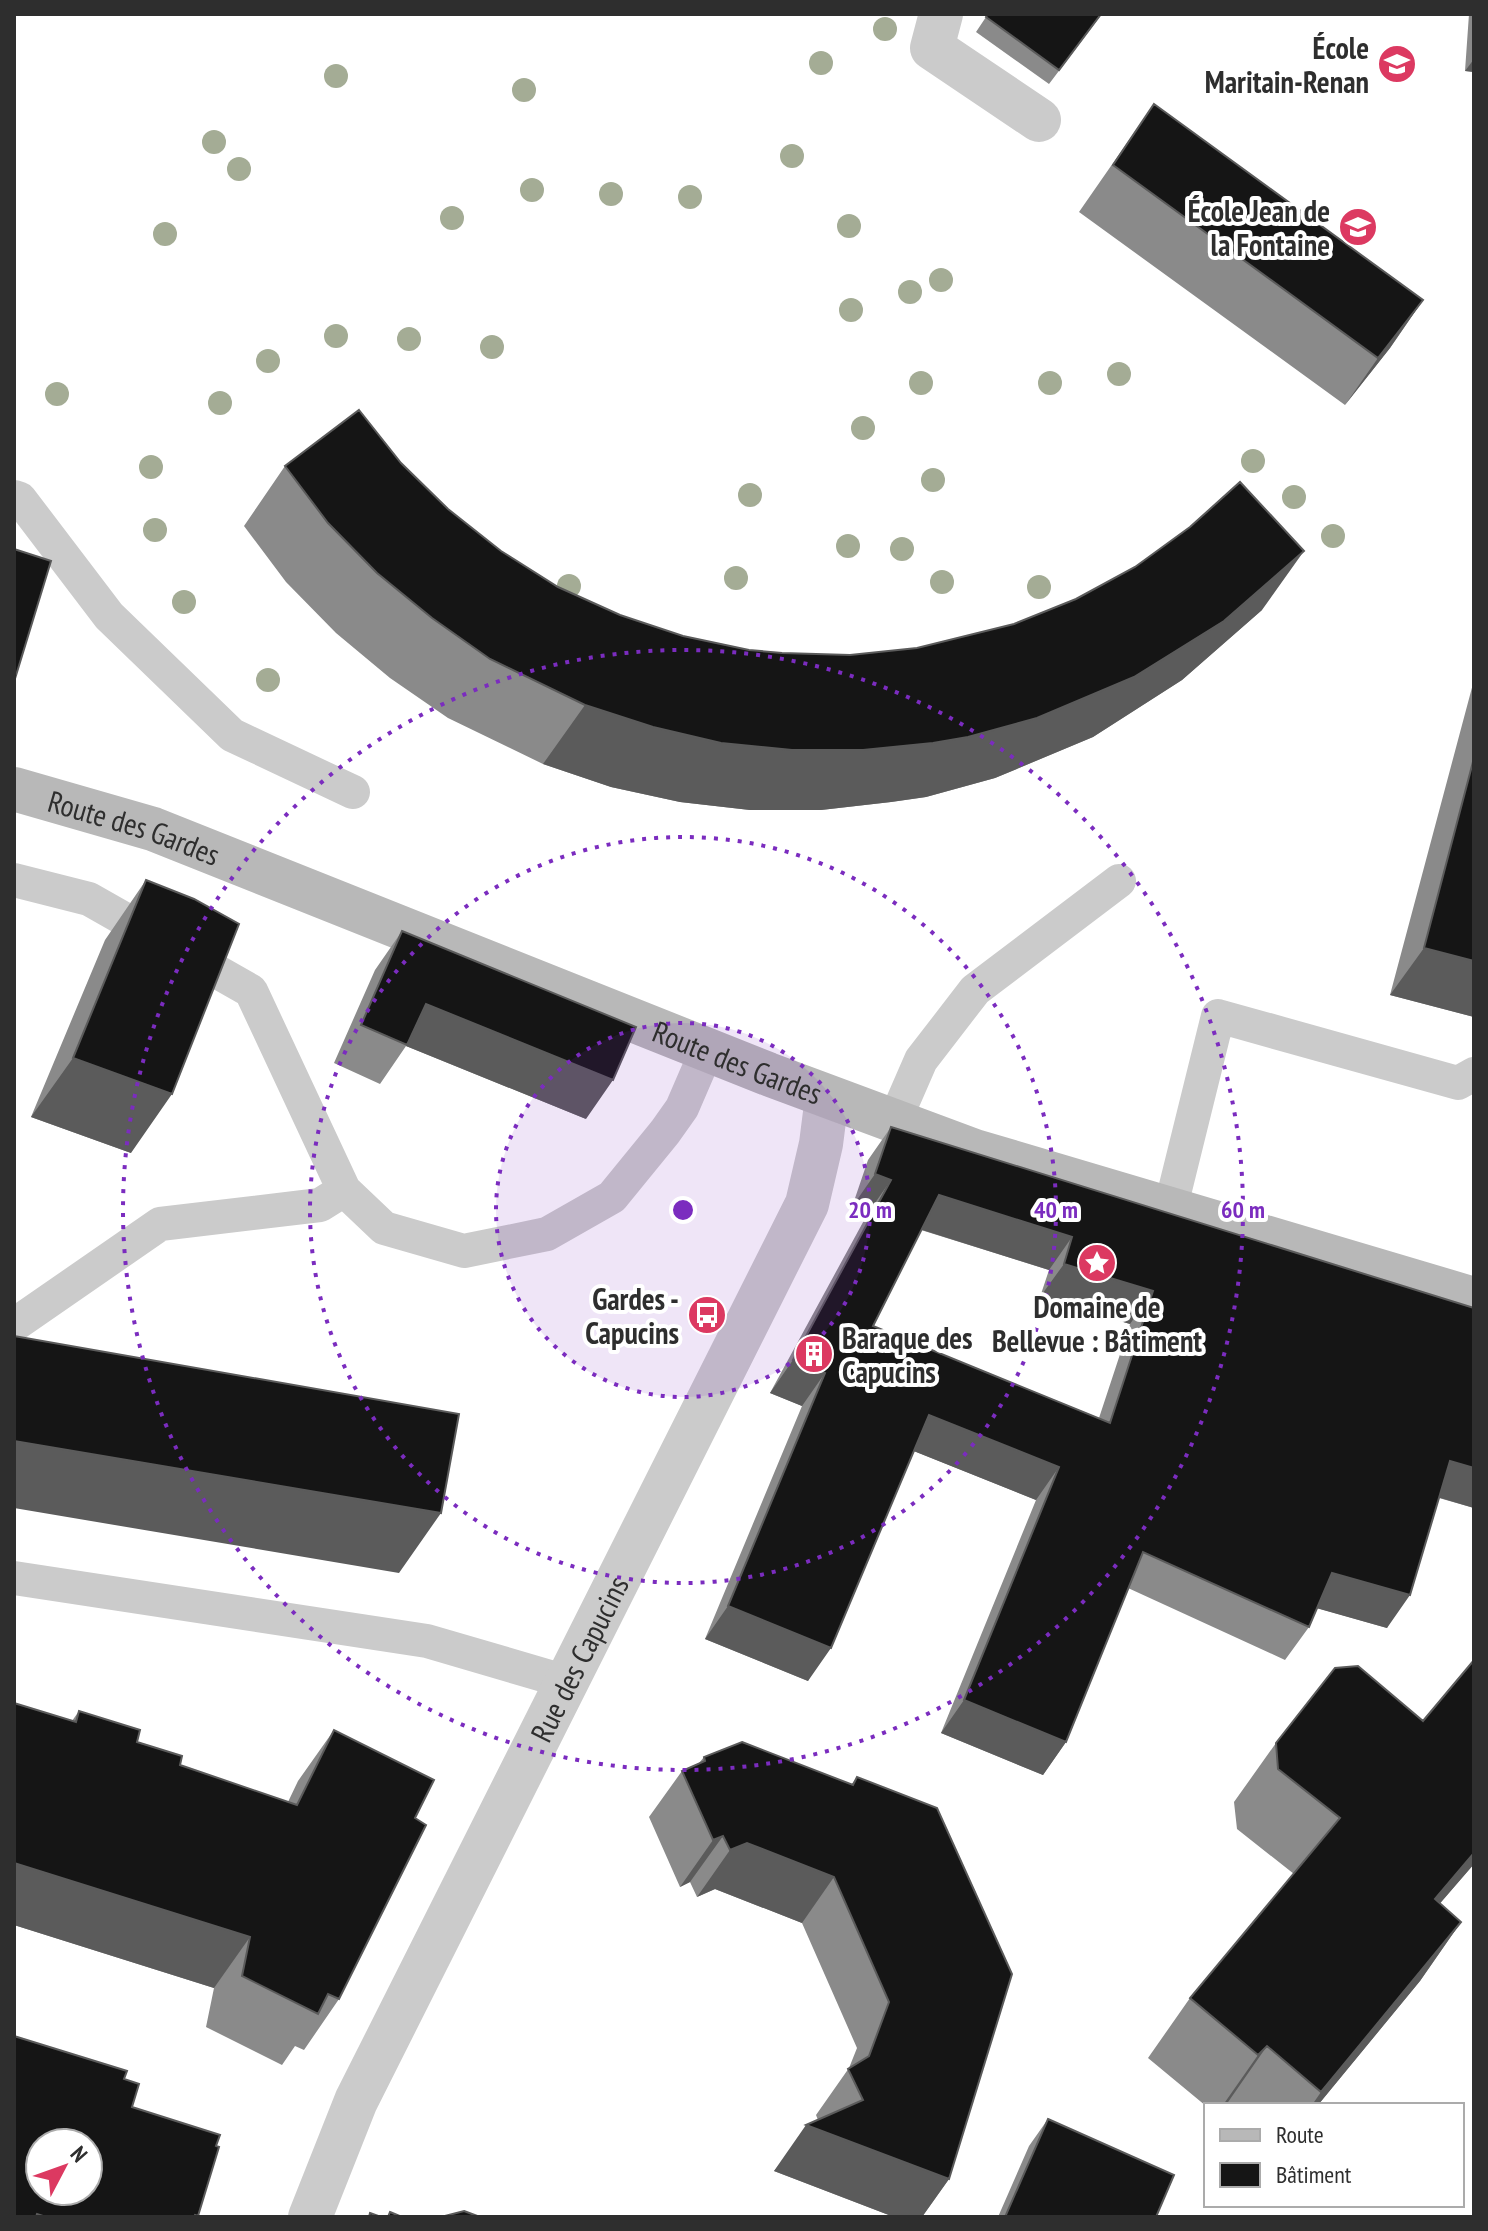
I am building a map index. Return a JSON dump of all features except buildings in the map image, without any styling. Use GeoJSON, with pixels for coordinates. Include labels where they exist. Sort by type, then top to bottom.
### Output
{"type":"FeatureCollection","features":[{"type":"Feature","properties":{"kind":"main road","name":"Route des Gardes"},"geometry":{"type":"LineString","coordinates":[[14,789],[153,829],[707,1050],[975,1151],[1474,1299]]}},
{"type":"Feature","properties":{"kind":"street"},"geometry":{"type":"LineString","coordinates":[[941,14],[932,48],[1039,120]]}},
{"type":"Feature","properties":{"kind":"street","name":"Rue des Capucins"},"geometry":{"type":"LineString","coordinates":[[310,2217],[356,2101],[807,1204],[821,1144],[827,1097]]}},
{"type":"Feature","properties":{"kind":"lane"},"geometry":{"type":"LineString","coordinates":[[14,497],[20,499],[109,616],[232,735],[353,792]]}},
{"type":"Feature","properties":{"kind":"lane"},"geometry":{"type":"LineString","coordinates":[[14,880],[89,899],[251,991],[344,1190],[384,1228],[464,1251],[547,1234],[612,1197],[682,1108],[707,1050]]}},
{"type":"Feature","properties":{"kind":"lane"},"geometry":{"type":"LineString","coordinates":[[894,1122],[921,1060],[975,990],[1119,881]]}},
{"type":"Feature","properties":{"kind":"lane"},"geometry":{"type":"LineString","coordinates":[[1170,1210],[1218,1016],[1458,1083],[1474,1074]]}},
{"type":"Feature","properties":{"kind":"lane"},"geometry":{"type":"LineString","coordinates":[[14,1325],[160,1224],[320,1205],[344,1190]]}},
{"type":"Feature","properties":{"kind":"lane"},"geometry":{"type":"LineString","coordinates":[[14,1578],[427,1641],[567,1682]]}},
{"type":"Feature","properties":{"kind":"place","name":"École Maritain-Renan"},"geometry":{"type":"Point","coordinates":[1397,64]}},
{"type":"Feature","properties":{"kind":"place","name":"École Jean de la Fontaine"},"geometry":{"type":"Point","coordinates":[1358,227]}},
{"type":"Feature","properties":{"kind":"place","name":"Domaine de Bellevue : Bâtiment"},"geometry":{"type":"Point","coordinates":[1097,1263]}},
{"type":"Feature","properties":{"kind":"place","name":"Gardes - Capucins"},"geometry":{"type":"Point","coordinates":[707,1315]}},
{"type":"Feature","properties":{"kind":"place","name":"Baraque des Capucins"},"geometry":{"type":"Point","coordinates":[814,1354]}}]}
